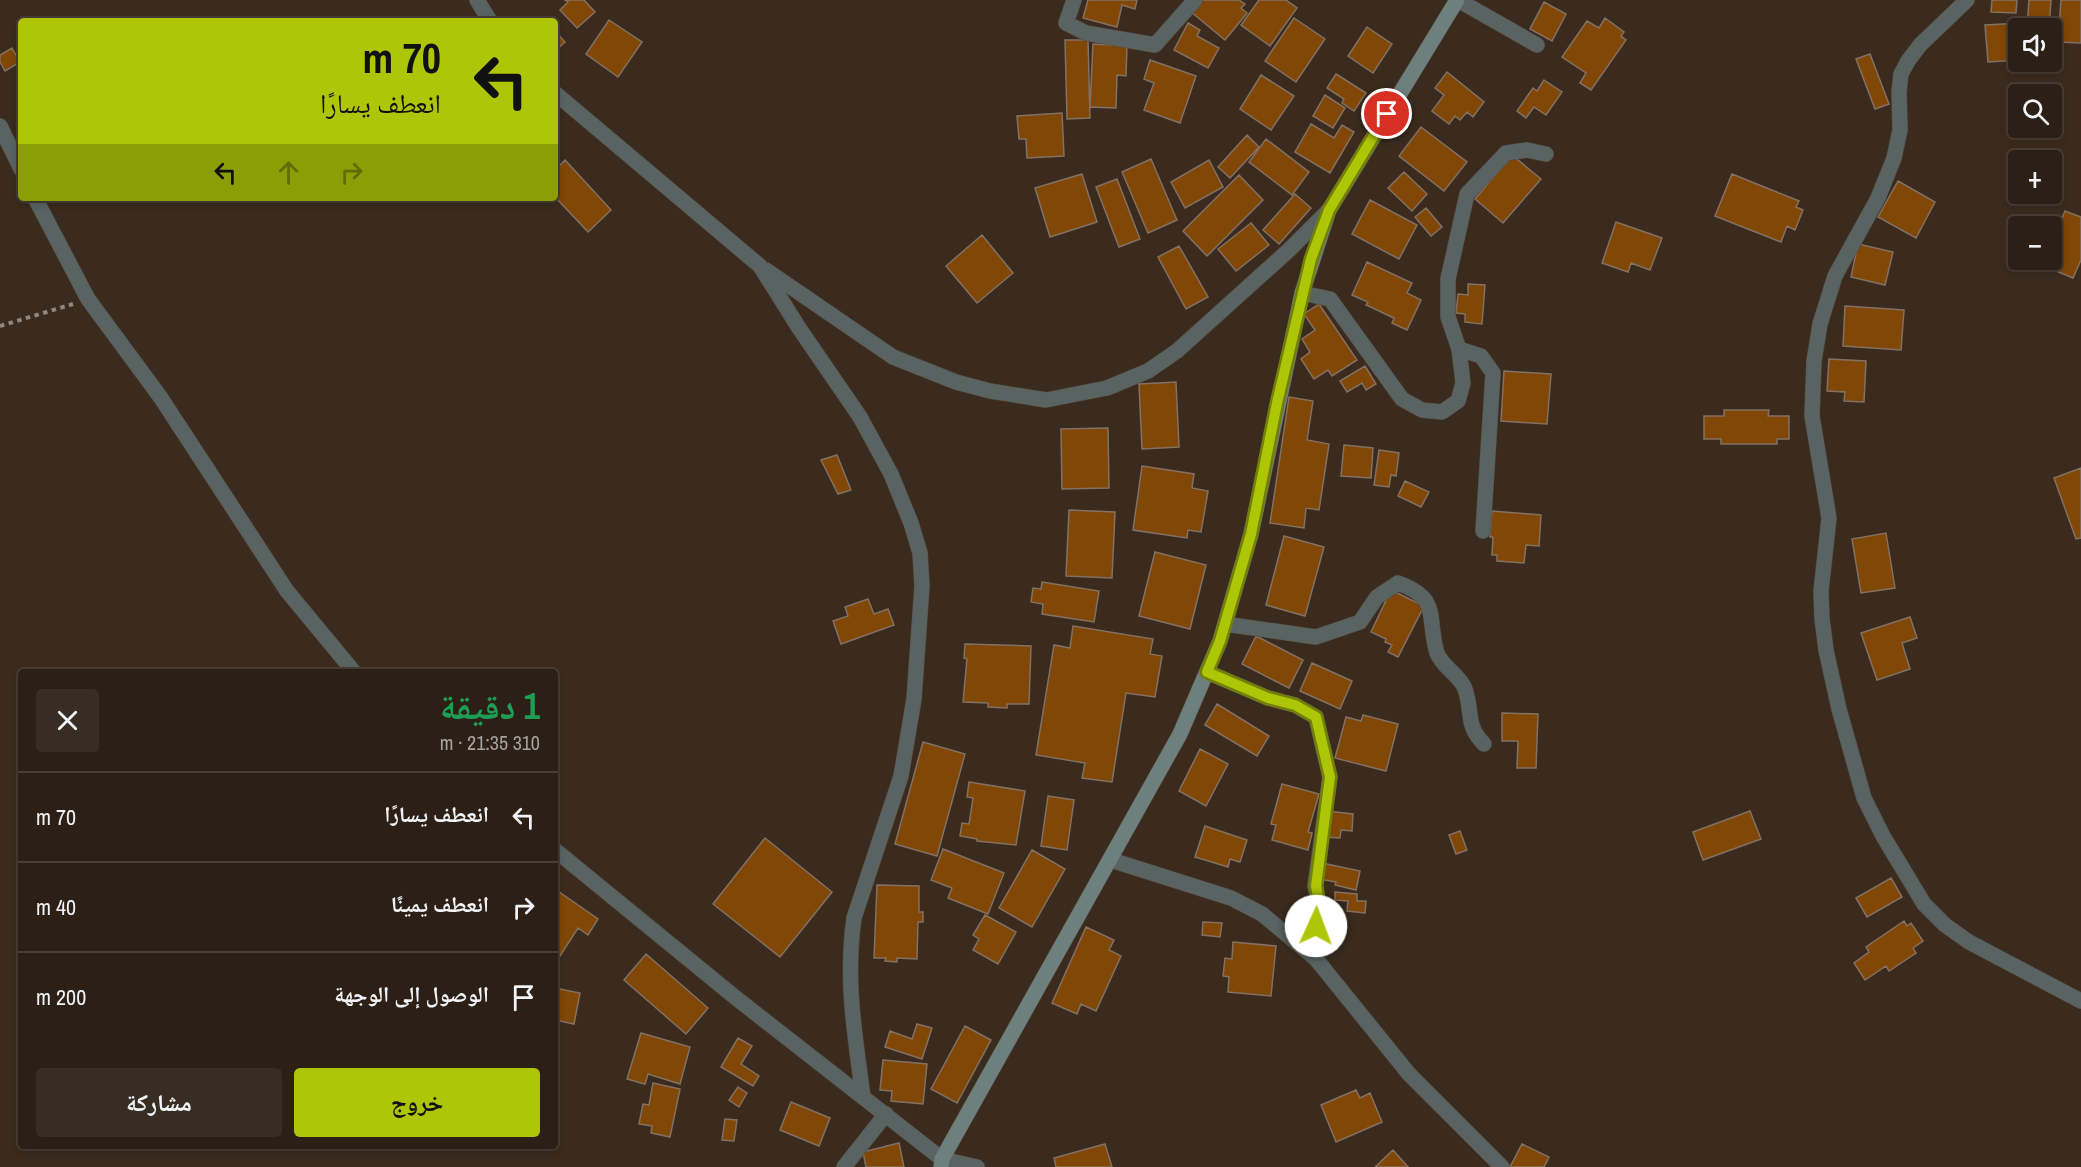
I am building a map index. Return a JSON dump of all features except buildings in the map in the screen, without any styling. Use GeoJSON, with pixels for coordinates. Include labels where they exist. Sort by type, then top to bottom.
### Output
{"type":"FeatureCollection","features":[{"type":"Feature","properties":{"kind":"main road"},"geometry":{"type":"LineString","coordinates":[[941,1163],[1180,734],[1225,624],[1251,534],[1302,293],[1329,210],[1458,0]]}},
{"type":"Feature","properties":{"kind":"street"},"geometry":{"type":"LineString","coordinates":[[477,0],[488,18]]}},
{"type":"Feature","properties":{"kind":"street"},"geometry":{"type":"LineString","coordinates":[[1074,0],[1066,23],[1086,33],[1155,45],[1195,0]]}},
{"type":"Feature","properties":{"kind":"street"},"geometry":{"type":"LineString","coordinates":[[1458,0],[1537,45]]}},
{"type":"Feature","properties":{"kind":"street"},"geometry":{"type":"LineString","coordinates":[[1966,0],[1920,45],[1905,68],[1899,92],[1899,130],[1894,158],[1878,198],[1835,276],[1820,324],[1814,361],[1812,416],[1828,518],[1821,591],[1822,619],[1839,709],[1864,798],[1878,827],[1924,904],[1939,920],[1969,942],[2081,1001]]}},
{"type":"Feature","properties":{"kind":"street"},"geometry":{"type":"LineString","coordinates":[[558,96],[760,266],[892,357],[956,382],[990,391],[1046,400],[1107,388],[1148,371],[1177,351],[1289,250],[1329,210]]}},
{"type":"Feature","properties":{"kind":"street"},"geometry":{"type":"LineString","coordinates":[[0,126],[18,163]]}},
{"type":"Feature","properties":{"kind":"street"},"geometry":{"type":"LineString","coordinates":[[1302,293],[1330,299],[1402,399],[1422,410],[1442,412],[1458,401],[1463,383],[1459,349],[1448,317],[1448,279],[1467,194],[1506,153],[1527,150],[1546,154]]}},
{"type":"Feature","properties":{"kind":"street"},"geometry":{"type":"LineString","coordinates":[[37,201],[88,299],[161,398],[287,591],[352,669]]}},
{"type":"Feature","properties":{"kind":"street"},"geometry":{"type":"LineString","coordinates":[[760,266],[866,426],[891,474],[911,523],[920,553],[922,586],[914,699],[901,776],[859,899],[850,941],[848,977],[863,1097]]}},
{"type":"Feature","properties":{"kind":"street"},"geometry":{"type":"LineString","coordinates":[[1459,349],[1481,356],[1493,373],[1483,531]]}},
{"type":"Feature","properties":{"kind":"street"},"geometry":{"type":"LineString","coordinates":[[1225,624],[1316,637],[1360,622],[1377,597],[1398,583],[1414,589],[1425,598],[1432,617],[1437,654],[1465,689],[1474,734],[1484,744]]}},
{"type":"Feature","properties":{"kind":"street"},"geometry":{"type":"LineString","coordinates":[[1207,672],[1268,698],[1295,705],[1316,717],[1330,777],[1316,886],[1320,908],[1316,926],[1297,942]]}},
{"type":"Feature","properties":{"kind":"street"},"geometry":{"type":"LineString","coordinates":[[558,852],[736,998],[886,1114],[941,1163],[977,1167]]}},
{"type":"Feature","properties":{"kind":"street"},"geometry":{"type":"LineString","coordinates":[[1111,860],[1251,907],[1297,942],[1341,988],[1409,1074],[1502,1167]]}},
{"type":"Feature","properties":{"kind":"street"},"geometry":{"type":"LineString","coordinates":[[844,1167],[886,1114]]}},
{"type":"Feature","properties":{"kind":"path"},"geometry":{"type":"LineString","coordinates":[[0,326],[88,299]]}},
{"type":"Feature","properties":{"kind":"route"},"geometry":{"type":"LineString","coordinates":[[1316,926],[1320,908],[1316,886],[1319,847],[1330,777],[1316,717],[1295,705],[1268,698],[1207,672],[1220,641],[1251,534],[1277,403],[1311,259],[1329,210],[1387,114]]}}]}
